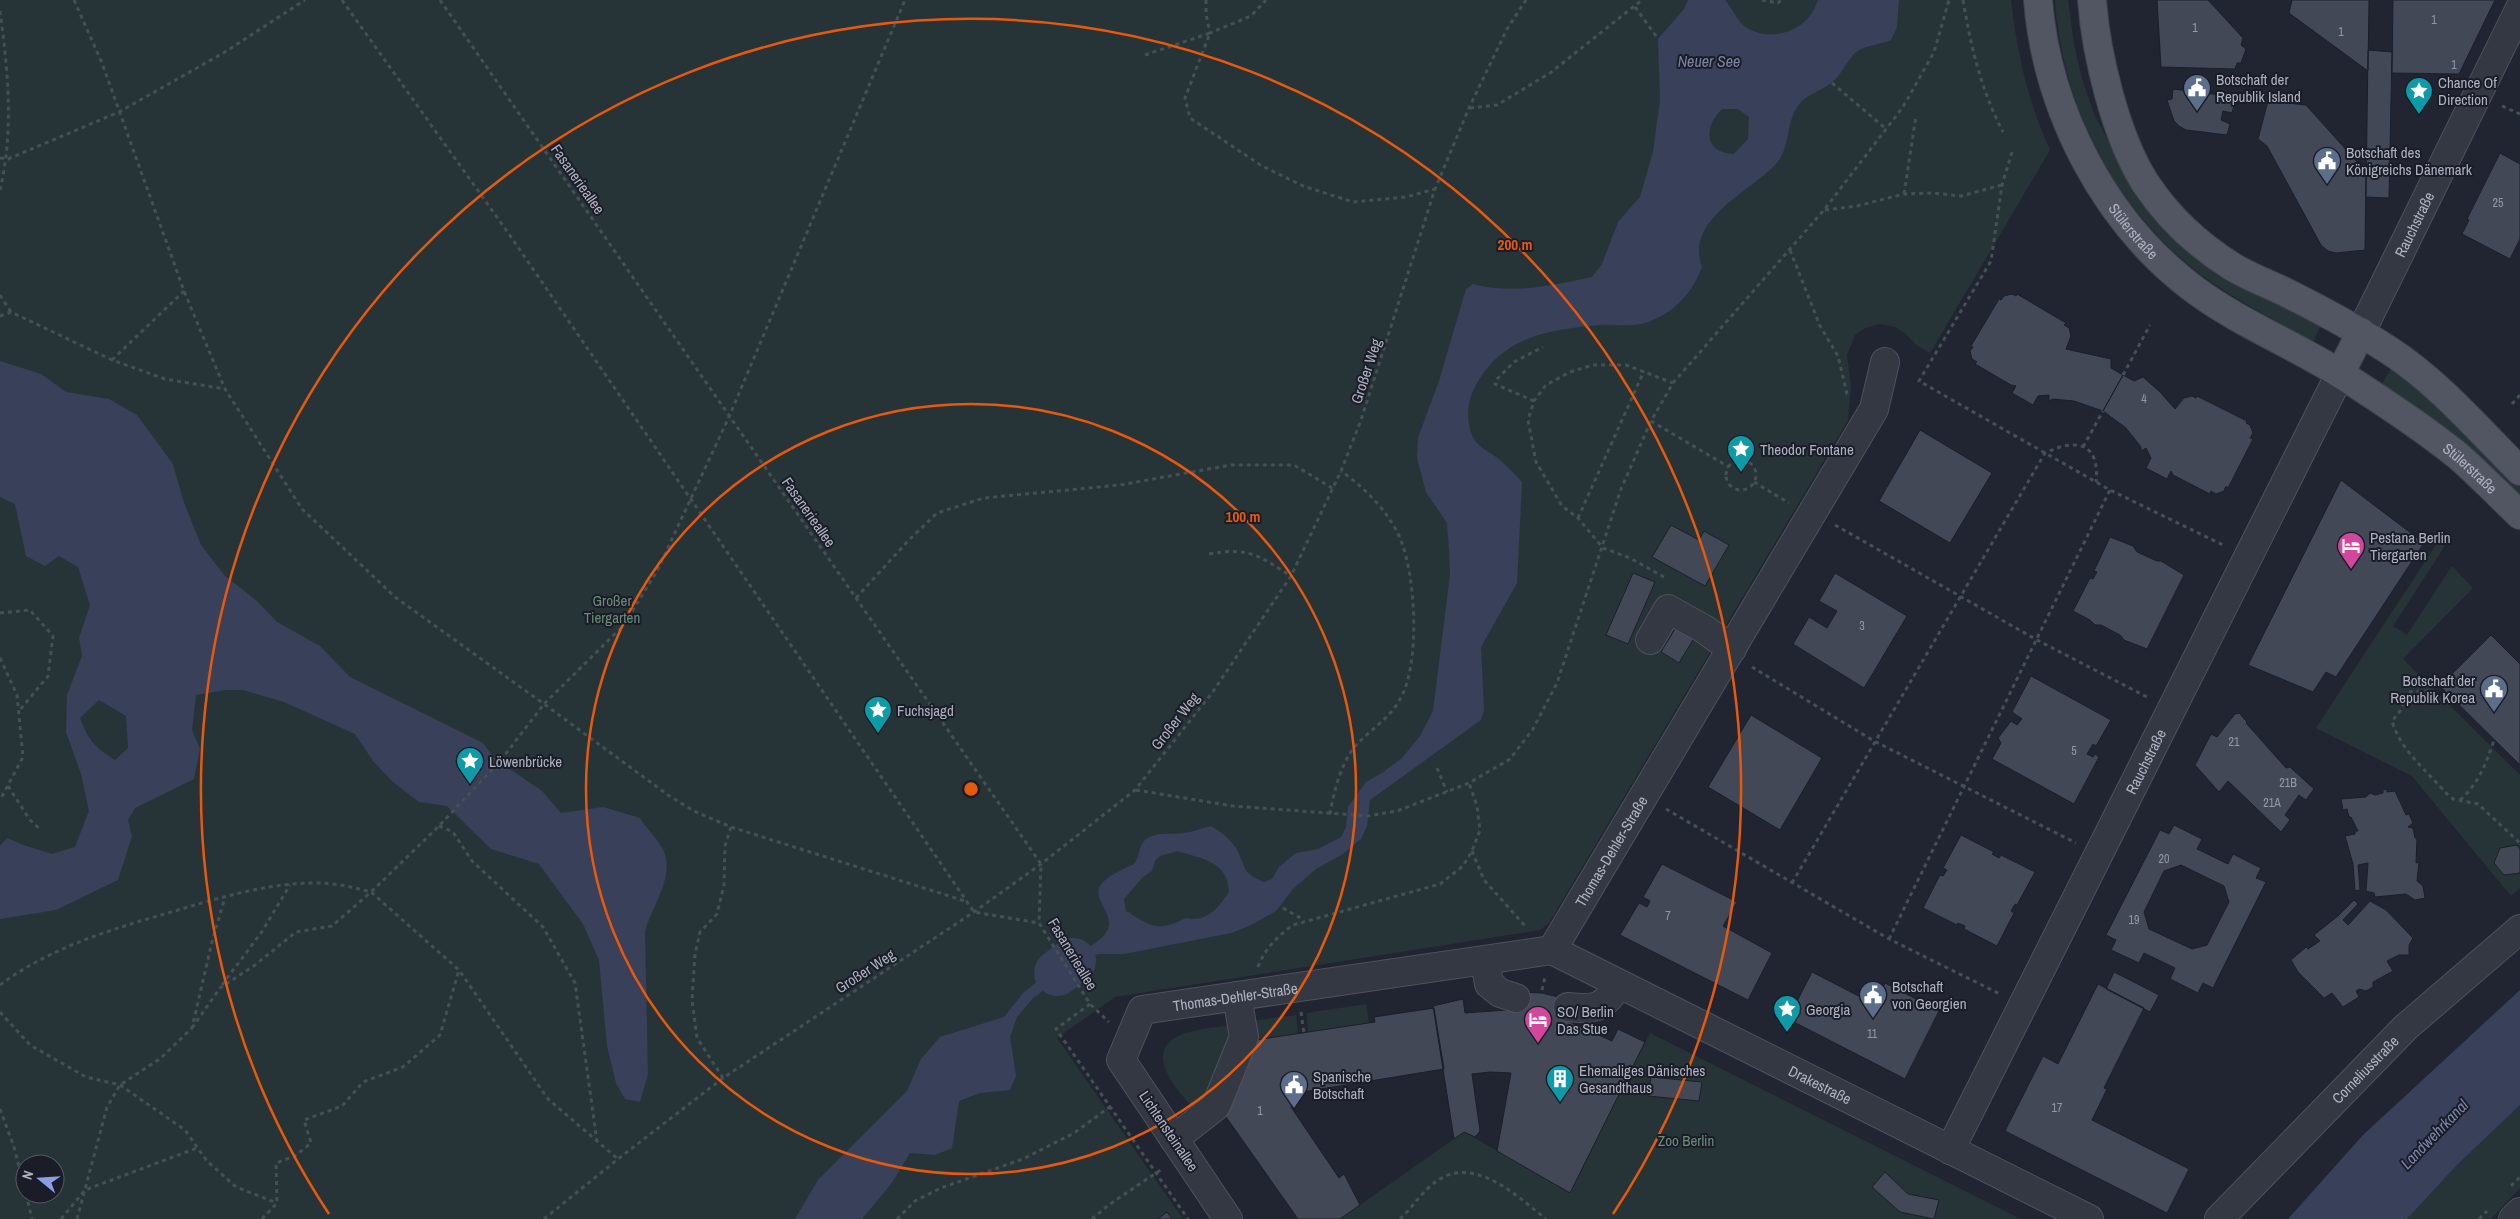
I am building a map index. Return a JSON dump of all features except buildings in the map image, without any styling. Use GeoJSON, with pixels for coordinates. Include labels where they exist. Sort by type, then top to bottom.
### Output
{"type":"FeatureCollection","features":[{"type":"Feature","properties":{"kind":"main road","name":"Stülerstraße"},"geometry":{"type":"LineString","coordinates":[[2038,0],[2041,36],[2063,108],[2076,141],[2113,206],[2137,235],[2167,267],[2196,291],[2340,374],[2457,456],[2520,515]]}},
{"type":"Feature","properties":{"kind":"main road"},"geometry":{"type":"LineString","coordinates":[[2092,0],[2100,57],[2125,140],[2146,184],[2173,218],[2200,243],[2234,267],[2361,332],[2423,374],[2520,471]]}},
{"type":"Feature","properties":{"kind":"main road"},"geometry":{"type":"LineString","coordinates":[[2340,374],[2361,332]]}},
{"type":"Feature","properties":{"kind":"street","name":"Rauchstraße"},"geometry":{"type":"LineString","coordinates":[[2361,332],[2520,8]]}},
{"type":"Feature","properties":{"kind":"street","name":"Thomas-Dehler-Straße"},"geometry":{"type":"LineString","coordinates":[[1129,1041],[1142,1010],[1485,960],[1549,962],[1740,657],[1874,409],[1885,362]]}},
{"type":"Feature","properties":{"kind":"street","name":"Rauchstraße"},"geometry":{"type":"LineString","coordinates":[[1950,1150],[2340,374]]}},
{"type":"Feature","properties":{"kind":"street"},"geometry":{"type":"LineString","coordinates":[[1650,640],[1668,609],[1704,629],[1740,657]]}},
{"type":"Feature","properties":{"kind":"street","name":"Corneliusstraße"},"geometry":{"type":"LineString","coordinates":[[2219,1219],[2406,1027],[2520,929]]}},
{"type":"Feature","properties":{"kind":"street"},"geometry":{"type":"LineString","coordinates":[[1485,960],[1489,984],[1500,992],[1529,996]]}},
{"type":"Feature","properties":{"kind":"street","name":"Drakestraße"},"geometry":{"type":"LineString","coordinates":[[1549,962],[1619,984],[2089,1219]]}},
{"type":"Feature","properties":{"kind":"street"},"geometry":{"type":"LineString","coordinates":[[1568,1007],[1588,1009],[1599,1007],[1609,999],[1619,984]]}},
{"type":"Feature","properties":{"kind":"street"},"geometry":{"type":"LineString","coordinates":[[1174,1139],[1216,1106],[1244,1037],[1237,996]]}},
{"type":"Feature","properties":{"kind":"street","name":"Lichtensteinallee"},"geometry":{"type":"LineString","coordinates":[[1129,1041],[1121,1060],[1228,1219]]}},
{"type":"Feature","properties":{"kind":"street"},"geometry":{"type":"LineString","coordinates":[[2513,1219],[2520,1212]]}},
{"type":"Feature","properties":{"kind":"path"},"geometry":{"type":"LineString","coordinates":[[74,0],[102,63],[184,292],[225,389],[302,508],[395,597],[668,795],[694,811],[732,827],[966,901]]}},
{"type":"Feature","properties":{"kind":"path"},"geometry":{"type":"LineString","coordinates":[[0,158],[8,159],[119,112],[232,48],[305,0]]}},
{"type":"Feature","properties":{"kind":"path"},"geometry":{"type":"LineString","coordinates":[[342,0],[511,237],[690,501],[974,912],[1039,923]]}},
{"type":"Feature","properties":{"kind":"path","name":"Fasanerieallee"},"geometry":{"type":"LineString","coordinates":[[440,0],[1041,864],[1039,923],[1090,1004],[1129,1041]]}},
{"type":"Feature","properties":{"kind":"path"},"geometry":{"type":"LineString","coordinates":[[220,988],[255,965],[296,932],[332,926],[371,892],[439,826],[501,760],[544,704],[623,626],[657,571],[729,417],[905,0]]}},
{"type":"Feature","properties":{"kind":"path"},"geometry":{"type":"LineString","coordinates":[[1206,0],[1206,14],[1210,33],[1184,98],[1190,118],[1262,166],[1303,186],[1352,202],[1406,197],[1435,190]]}},
{"type":"Feature","properties":{"kind":"path"},"geometry":{"type":"LineString","coordinates":[[1145,55],[1210,33],[1251,16],[1266,0]]}},
{"type":"Feature","properties":{"kind":"path","name":"Großer Weg"},"geometry":{"type":"LineString","coordinates":[[544,1219],[723,1078],[974,912],[1041,864],[1136,790],[1212,693],[1290,576],[1341,470],[1379,368],[1435,190],[1469,108],[1507,29],[1526,0]]}},
{"type":"Feature","properties":{"kind":"path"},"geometry":{"type":"LineString","coordinates":[[1469,108],[1497,105],[1550,73],[1642,0]]}},
{"type":"Feature","properties":{"kind":"path"},"geometry":{"type":"LineString","coordinates":[[1762,0],[1778,3],[1781,0]]}},
{"type":"Feature","properties":{"kind":"path"},"geometry":{"type":"LineString","coordinates":[[1136,790],[1233,806],[1368,816],[1397,811],[1447,792],[1469,783],[1510,759],[1533,729],[1557,683],[1621,490],[1651,421],[1673,383],[1824,210],[1885,128],[1903,107],[1934,52],[1949,0]]}},
{"type":"Feature","properties":{"kind":"path"},"geometry":{"type":"LineString","coordinates":[[1963,0],[1968,34],[1982,88],[2003,132]]}},
{"type":"Feature","properties":{"kind":"path"},"geometry":{"type":"LineString","coordinates":[[1635,7],[1658,39]]}},
{"type":"Feature","properties":{"kind":"path"},"geometry":{"type":"LineString","coordinates":[[0,11],[9,71],[8,159],[0,190]]}},
{"type":"Feature","properties":{"kind":"path"},"geometry":{"type":"LineString","coordinates":[[1832,83],[1885,128]]}},
{"type":"Feature","properties":{"kind":"path"},"geometry":{"type":"LineString","coordinates":[[2502,106],[2520,114]]}},
{"type":"Feature","properties":{"kind":"path"},"geometry":{"type":"LineString","coordinates":[[1904,194],[1916,116]]}},
{"type":"Feature","properties":{"kind":"path"},"geometry":{"type":"LineString","coordinates":[[2012,152],[2002,184],[1991,261],[1919,381],[2110,490],[2226,547]]}},
{"type":"Feature","properties":{"kind":"path"},"geometry":{"type":"LineString","coordinates":[[1824,210],[1857,206],[1904,194],[1933,193],[1961,196],[2002,184]]}},
{"type":"Feature","properties":{"kind":"path"},"geometry":{"type":"LineString","coordinates":[[1790,250],[1820,326],[1838,356],[1847,394],[1851,396]]}},
{"type":"Feature","properties":{"kind":"path"},"geometry":{"type":"LineString","coordinates":[[112,360],[184,292]]}},
{"type":"Feature","properties":{"kind":"path"},"geometry":{"type":"LineString","coordinates":[[0,295],[11,312],[112,360],[165,379],[225,389]]}},
{"type":"Feature","properties":{"kind":"path"},"geometry":{"type":"LineString","coordinates":[[0,316],[11,312]]}},
{"type":"Feature","properties":{"kind":"path"},"geometry":{"type":"LineString","coordinates":[[2123,374],[2150,326]]}},
{"type":"Feature","properties":{"kind":"path"},"geometry":{"type":"LineString","coordinates":[[1534,401],[1495,384],[1496,380],[1514,362],[1543,347]]}},
{"type":"Feature","properties":{"kind":"path"},"geometry":{"type":"LineString","coordinates":[[1664,577],[1630,558],[1603,548],[1578,518],[1562,506],[1536,462],[1528,420],[1534,401],[1546,385],[1570,372],[1592,365],[1626,365],[1673,383]]}},
{"type":"Feature","properties":{"kind":"path"},"geometry":{"type":"LineString","coordinates":[[1578,518],[1644,371]]}},
{"type":"Feature","properties":{"kind":"path"},"geometry":{"type":"LineString","coordinates":[[2512,404],[2520,395]]}},
{"type":"Feature","properties":{"kind":"path"},"geometry":{"type":"LineString","coordinates":[[2083,447],[2103,411]]}},
{"type":"Feature","properties":{"kind":"path"},"geometry":{"type":"LineString","coordinates":[[1651,421],[1729,467]]}},
{"type":"Feature","properties":{"kind":"path"},"geometry":{"type":"LineString","coordinates":[[1792,883],[1959,596],[2045,453],[2061,446],[2083,447],[2092,454],[2098,466],[2096,482]]}},
{"type":"Feature","properties":{"kind":"path"},"geometry":{"type":"LineString","coordinates":[[1738,461],[1750,463],[1756,471],[1754,482],[1745,490],[1735,489],[1728,482],[1729,467],[1738,461]]}},
{"type":"Feature","properties":{"kind":"path"},"geometry":{"type":"LineString","coordinates":[[856,598],[907,542],[937,513],[984,498],[1120,485],[1231,465],[1294,465],[1332,488]]}},
{"type":"Feature","properties":{"kind":"path"},"geometry":{"type":"LineString","coordinates":[[1330,814],[1335,790],[1356,746],[1399,702],[1403,694],[1410,678],[1414,643],[1411,575],[1400,538],[1382,510],[1360,484],[1341,470]]}},
{"type":"Feature","properties":{"kind":"path"},"geometry":{"type":"LineString","coordinates":[[1754,482],[1796,507]]}},
{"type":"Feature","properties":{"kind":"path"},"geometry":{"type":"LineString","coordinates":[[1889,939],[2110,490]]}},
{"type":"Feature","properties":{"kind":"path"},"geometry":{"type":"LineString","coordinates":[[1833,524],[2037,640],[2150,698]]}},
{"type":"Feature","properties":{"kind":"path"},"geometry":{"type":"LineString","coordinates":[[1209,554],[1232,550],[1258,554],[1290,576]]}},
{"type":"Feature","properties":{"kind":"path"},"geometry":{"type":"LineString","coordinates":[[0,614],[30,610],[53,636],[48,676],[19,711]]}},
{"type":"Feature","properties":{"kind":"path"},"geometry":{"type":"LineString","coordinates":[[1740,657],[1874,741],[2076,843]]}},
{"type":"Feature","properties":{"kind":"path"},"geometry":{"type":"LineString","coordinates":[[0,800],[23,757],[17,695],[1,661]]}},
{"type":"Feature","properties":{"kind":"path"},"geometry":{"type":"LineString","coordinates":[[2440,678],[2426,691],[2408,692],[2400,711],[2392,721],[2397,736],[2408,753],[2446,793],[2460,800],[2478,804],[2520,843]]}},
{"type":"Feature","properties":{"kind":"path"},"geometry":{"type":"LineString","coordinates":[[2460,800],[2472,790],[2484,771],[2494,740]]}},
{"type":"Feature","properties":{"kind":"path"},"geometry":{"type":"LineString","coordinates":[[1437,768],[1447,792]]}},
{"type":"Feature","properties":{"kind":"path"},"geometry":{"type":"LineString","coordinates":[[1256,974],[1262,955],[1278,936],[1294,925],[1440,884],[1462,866],[1472,851],[1480,830],[1476,806],[1469,783]]}},
{"type":"Feature","properties":{"kind":"path"},"geometry":{"type":"LineString","coordinates":[[8,786],[30,820],[41,830]]}},
{"type":"Feature","properties":{"kind":"path"},"geometry":{"type":"LineString","coordinates":[[1664,808],[1889,939],[2000,994]]}},
{"type":"Feature","properties":{"kind":"path"},"geometry":{"type":"LineString","coordinates":[[439,826],[453,832],[472,861],[543,927],[575,983],[597,1143]]}},
{"type":"Feature","properties":{"kind":"path"},"geometry":{"type":"LineString","coordinates":[[723,1078],[697,1038],[692,1000],[695,954],[700,932],[717,914],[724,885],[725,846],[732,827]]}},
{"type":"Feature","properties":{"kind":"path"},"geometry":{"type":"LineString","coordinates":[[1472,851],[1484,880],[1527,928],[1528,932]]}},
{"type":"Feature","properties":{"kind":"path"},"geometry":{"type":"LineString","coordinates":[[77,1219],[107,1107],[120,1085],[161,1058],[192,1028],[262,933],[290,884]]}},
{"type":"Feature","properties":{"kind":"path"},"geometry":{"type":"LineString","coordinates":[[0,985],[79,942],[115,928],[226,897],[290,884],[343,884],[371,892],[460,970],[548,1099],[597,1143],[618,1159]]}},
{"type":"Feature","properties":{"kind":"path"},"geometry":{"type":"LineString","coordinates":[[192,1028],[212,942],[226,897]]}},
{"type":"Feature","properties":{"kind":"path"},"geometry":{"type":"LineString","coordinates":[[1283,908],[1305,921]]}},
{"type":"Feature","properties":{"kind":"path"},"geometry":{"type":"LineString","coordinates":[[1529,996],[1549,962]]}},
{"type":"Feature","properties":{"kind":"path"},"geometry":{"type":"LineString","coordinates":[[262,1219],[277,1204],[276,1163],[294,1156],[311,1143],[304,1120],[342,1106],[363,1082],[403,1067],[440,1035],[460,970]]}},
{"type":"Feature","properties":{"kind":"path"},"geometry":{"type":"LineString","coordinates":[[1090,1004],[1056,1029],[1188,1219]]}},
{"type":"Feature","properties":{"kind":"path"},"geometry":{"type":"LineString","coordinates":[[1300,1007],[1304,1034]]}},
{"type":"Feature","properties":{"kind":"path"},"geometry":{"type":"LineString","coordinates":[[0,1012],[30,1045],[86,1077],[120,1085],[185,1130],[207,1161],[236,1187],[277,1204]]}},
{"type":"Feature","properties":{"kind":"path"},"geometry":{"type":"LineString","coordinates":[[897,1219],[915,1202],[940,1188],[1023,1159],[1074,1133],[1111,1106]]}},
{"type":"Feature","properties":{"kind":"path"},"geometry":{"type":"LineString","coordinates":[[0,1109],[16,1154]]}},
{"type":"Feature","properties":{"kind":"path"},"geometry":{"type":"LineString","coordinates":[[61,1219],[85,1190],[197,1148]]}},
{"type":"Feature","properties":{"kind":"path"},"geometry":{"type":"LineString","coordinates":[[1092,1219],[1110,1204],[1162,1169]]}},
{"type":"Feature","properties":{"kind":"path"},"geometry":{"type":"LineString","coordinates":[[1400,1219],[1438,1180],[1455,1173],[1478,1173],[1520,1198],[1546,1219]]}},
{"type":"Feature","properties":{"kind":"path"},"geometry":{"type":"LineString","coordinates":[[28,1204],[32,1219]]}},
{"type":"Feature","properties":{"kind":"green space","name":"Großer Tiergarten"},"geometry":{"type":"Polygon","coordinates":[[[0,0],[2011,0],[2024,77],[2035,114],[2050,150],[1930,353],[1916,345],[1905,333],[1895,327],[1880,324],[1865,328],[1855,335],[1847,355],[1851,386],[1848,420],[1549,923],[1540,930],[1115,997],[1057,1038],[1183,1219],[0,1219],[0,0]]]}},
{"type":"Feature","properties":{"kind":"green space"},"geometry":{"type":"Polygon","coordinates":[[[2055,0],[2068,0],[2074,45],[2083,82],[2095,116],[2122,167],[2321,325],[2313,342],[2204,277],[2162,240],[2137,211],[2114,180],[2080,112],[2068,76],[2055,0]]]}},
{"type":"Feature","properties":{"kind":"green space"},"geometry":{"type":"Polygon","coordinates":[[[2391,369],[2432,397],[2520,484],[2520,498],[2381,385],[2391,369]]]}},
{"type":"Feature","properties":{"kind":"green space"},"geometry":{"type":"Polygon","coordinates":[[[2443,534],[2450,538],[2393,626],[2407,635],[2452,566],[2473,588],[2403,659],[2520,775],[2520,888],[2511,896],[2412,776],[2316,728],[2443,534]]]}},
{"type":"Feature","properties":{"kind":"green space"},"geometry":{"type":"Polygon","coordinates":[[[1366,1004],[1369,1023],[1308,1033],[1307,1013],[1366,1004]]]}},
{"type":"Feature","properties":{"kind":"green space"},"geometry":{"type":"Polygon","coordinates":[[[1296,1015],[1298,1035],[1255,1040],[1252,1021],[1296,1015]]]}},
{"type":"Feature","properties":{"kind":"green space"},"geometry":{"type":"Polygon","coordinates":[[[1232,1025],[1235,1034],[1209,1099],[1194,1110],[1167,1074],[1163,1055],[1167,1045],[1174,1038],[1185,1033],[1232,1025]]]}},
{"type":"Feature","properties":{"kind":"green space","name":"Zoo Berlin"},"geometry":{"type":"Polygon","coordinates":[[[1650,1033],[2021,1219],[1340,1219],[1464,1132],[1570,1192],[1650,1033]]]}},
{"type":"Feature","properties":{"kind":"green space"},"geometry":{"type":"Polygon","coordinates":[[[2520,1105],[2520,1188],[2491,1219],[2407,1219],[2456,1166],[2520,1105]]]}},
{"type":"Feature","properties":{"kind":"water","name":"Neuer See"},"geometry":{"type":"Polygon","coordinates":[[[1688,0],[1725,0],[1741,23],[1749,29],[1758,33],[1778,34],[1788,32],[1805,21],[1818,0],[1899,0],[1897,27],[1891,40],[1867,47],[1855,53],[1835,80],[1809,96],[1797,107],[1791,121],[1784,151],[1776,164],[1723,208],[1711,221],[1702,235],[1699,250],[1702,267],[1693,286],[1680,302],[1664,314],[1645,323],[1580,327],[1543,334],[1526,340],[1510,348],[1496,359],[1484,373],[1473,391],[1469,403],[1468,417],[1470,430],[1476,442],[1500,460],[1522,482],[1517,583],[1481,647],[1484,710],[1481,720],[1370,800],[1367,826],[1361,839],[1343,854],[1316,869],[1293,889],[1276,911],[1249,926],[1231,933],[1124,954],[1098,954],[1077,966],[1070,957],[1097,942],[1108,929],[1108,917],[1098,894],[1099,888],[1110,877],[1134,864],[1141,845],[1149,837],[1159,834],[1179,834],[1211,826],[1232,842],[1245,869],[1251,875],[1264,882],[1272,879],[1279,867],[1296,853],[1318,849],[1341,837],[1346,827],[1348,807],[1366,782],[1402,758],[1420,736],[1433,711],[1450,575],[1447,523],[1426,492],[1417,458],[1418,438],[1439,381],[1466,289],[1473,284],[1503,289],[1533,288],[1592,277],[1602,264],[1618,222],[1640,197],[1653,152],[1660,100],[1658,39],[1684,9],[1688,0]],[[1722,109],[1712,123],[1710,138],[1712,144],[1717,149],[1734,154],[1748,139],[1749,117],[1738,109],[1722,109]],[[1177,851],[1160,856],[1155,861],[1152,871],[1143,877],[1124,899],[1126,911],[1148,924],[1161,926],[1176,923],[1186,918],[1193,919],[1206,916],[1221,904],[1229,892],[1228,882],[1224,874],[1219,868],[1204,859],[1177,851]]]}},
{"type":"Feature","properties":{"kind":"water"},"geometry":{"type":"Polygon","coordinates":[[[0,361],[41,374],[66,392],[109,399],[137,415],[173,464],[183,500],[201,545],[225,576],[257,601],[277,622],[320,646],[350,677],[483,743],[495,759],[542,791],[561,813],[603,807],[640,818],[661,846],[667,867],[662,889],[645,932],[648,1074],[640,1102],[625,1099],[616,1083],[607,1046],[599,960],[583,924],[539,864],[491,849],[447,806],[419,802],[393,782],[373,761],[355,734],[284,702],[243,690],[226,690],[196,695],[192,730],[200,749],[194,779],[135,808],[128,820],[132,836],[118,880],[56,910],[0,919],[0,846],[7,838],[52,854],[75,847],[89,811],[81,774],[66,732],[67,695],[82,656],[79,638],[90,605],[78,567],[59,556],[45,566],[26,556],[15,504],[0,497],[0,361]],[[99,700],[80,718],[93,742],[102,752],[115,760],[128,748],[126,716],[99,700]]]}},
{"type":"Feature","properties":{"kind":"water"},"geometry":{"type":"Polygon","coordinates":[[[1054,968],[1061,978],[1033,998],[1017,1017],[1010,1037],[1016,1076],[1010,1090],[980,1093],[959,1101],[952,1148],[935,1155],[910,1153],[891,1184],[862,1219],[795,1219],[818,1180],[907,1091],[921,1059],[940,1037],[1004,1017],[1024,992],[1054,968]]]}},
{"type":"Feature","properties":{"kind":"water","name":"Landwehrkanal"},"geometry":{"type":"Polygon","coordinates":[[[2520,990],[2520,1105],[2456,1166],[2407,1219],[2288,1219],[2363,1135],[2520,990]]]}},
{"type":"Feature","properties":{"kind":"waterway"},"geometry":{"type":"LineString","coordinates":[[1057,973],[1073,961]]}},
{"type":"Feature","properties":{"kind":"place","name":"Botschaft der Republik Island"},"geometry":{"type":"Point","coordinates":[2197,112]}},
{"type":"Feature","properties":{"kind":"place","name":"Chance Of Direction"},"geometry":{"type":"Point","coordinates":[2419,115]}},
{"type":"Feature","properties":{"kind":"place","name":"Botschaft des Königreichs Dänemark"},"geometry":{"type":"Point","coordinates":[2327,185]}},
{"type":"Feature","properties":{"kind":"place","name":"Theodor Fontane"},"geometry":{"type":"Point","coordinates":[1741,473]}},
{"type":"Feature","properties":{"kind":"place","name":"Pestana Berlin Tiergarten"},"geometry":{"type":"Point","coordinates":[2351,570]}},
{"type":"Feature","properties":{"kind":"place","name":"Botschaft der Republik Korea"},"geometry":{"type":"Point","coordinates":[2494,713]}},
{"type":"Feature","properties":{"kind":"place","name":"Fuchsjagd"},"geometry":{"type":"Point","coordinates":[878,734]}},
{"type":"Feature","properties":{"kind":"place","name":"Löwenbrücke"},"geometry":{"type":"Point","coordinates":[470,785]}},
{"type":"Feature","properties":{"kind":"place","name":"Botschaft von Georgien"},"geometry":{"type":"Point","coordinates":[1873,1019]}},
{"type":"Feature","properties":{"kind":"place","name":"Georgia"},"geometry":{"type":"Point","coordinates":[1787,1033]}},
{"type":"Feature","properties":{"kind":"place","name":"SO/ Berlin Das Stue"},"geometry":{"type":"Point","coordinates":[1538,1044]}},
{"type":"Feature","properties":{"kind":"place","name":"Ehemaliges Dänisches Gesandthaus"},"geometry":{"type":"Point","coordinates":[1560,1103]}},
{"type":"Feature","properties":{"kind":"place","name":"Spanische Botschaft"},"geometry":{"type":"Point","coordinates":[1294,1109]}}]}
